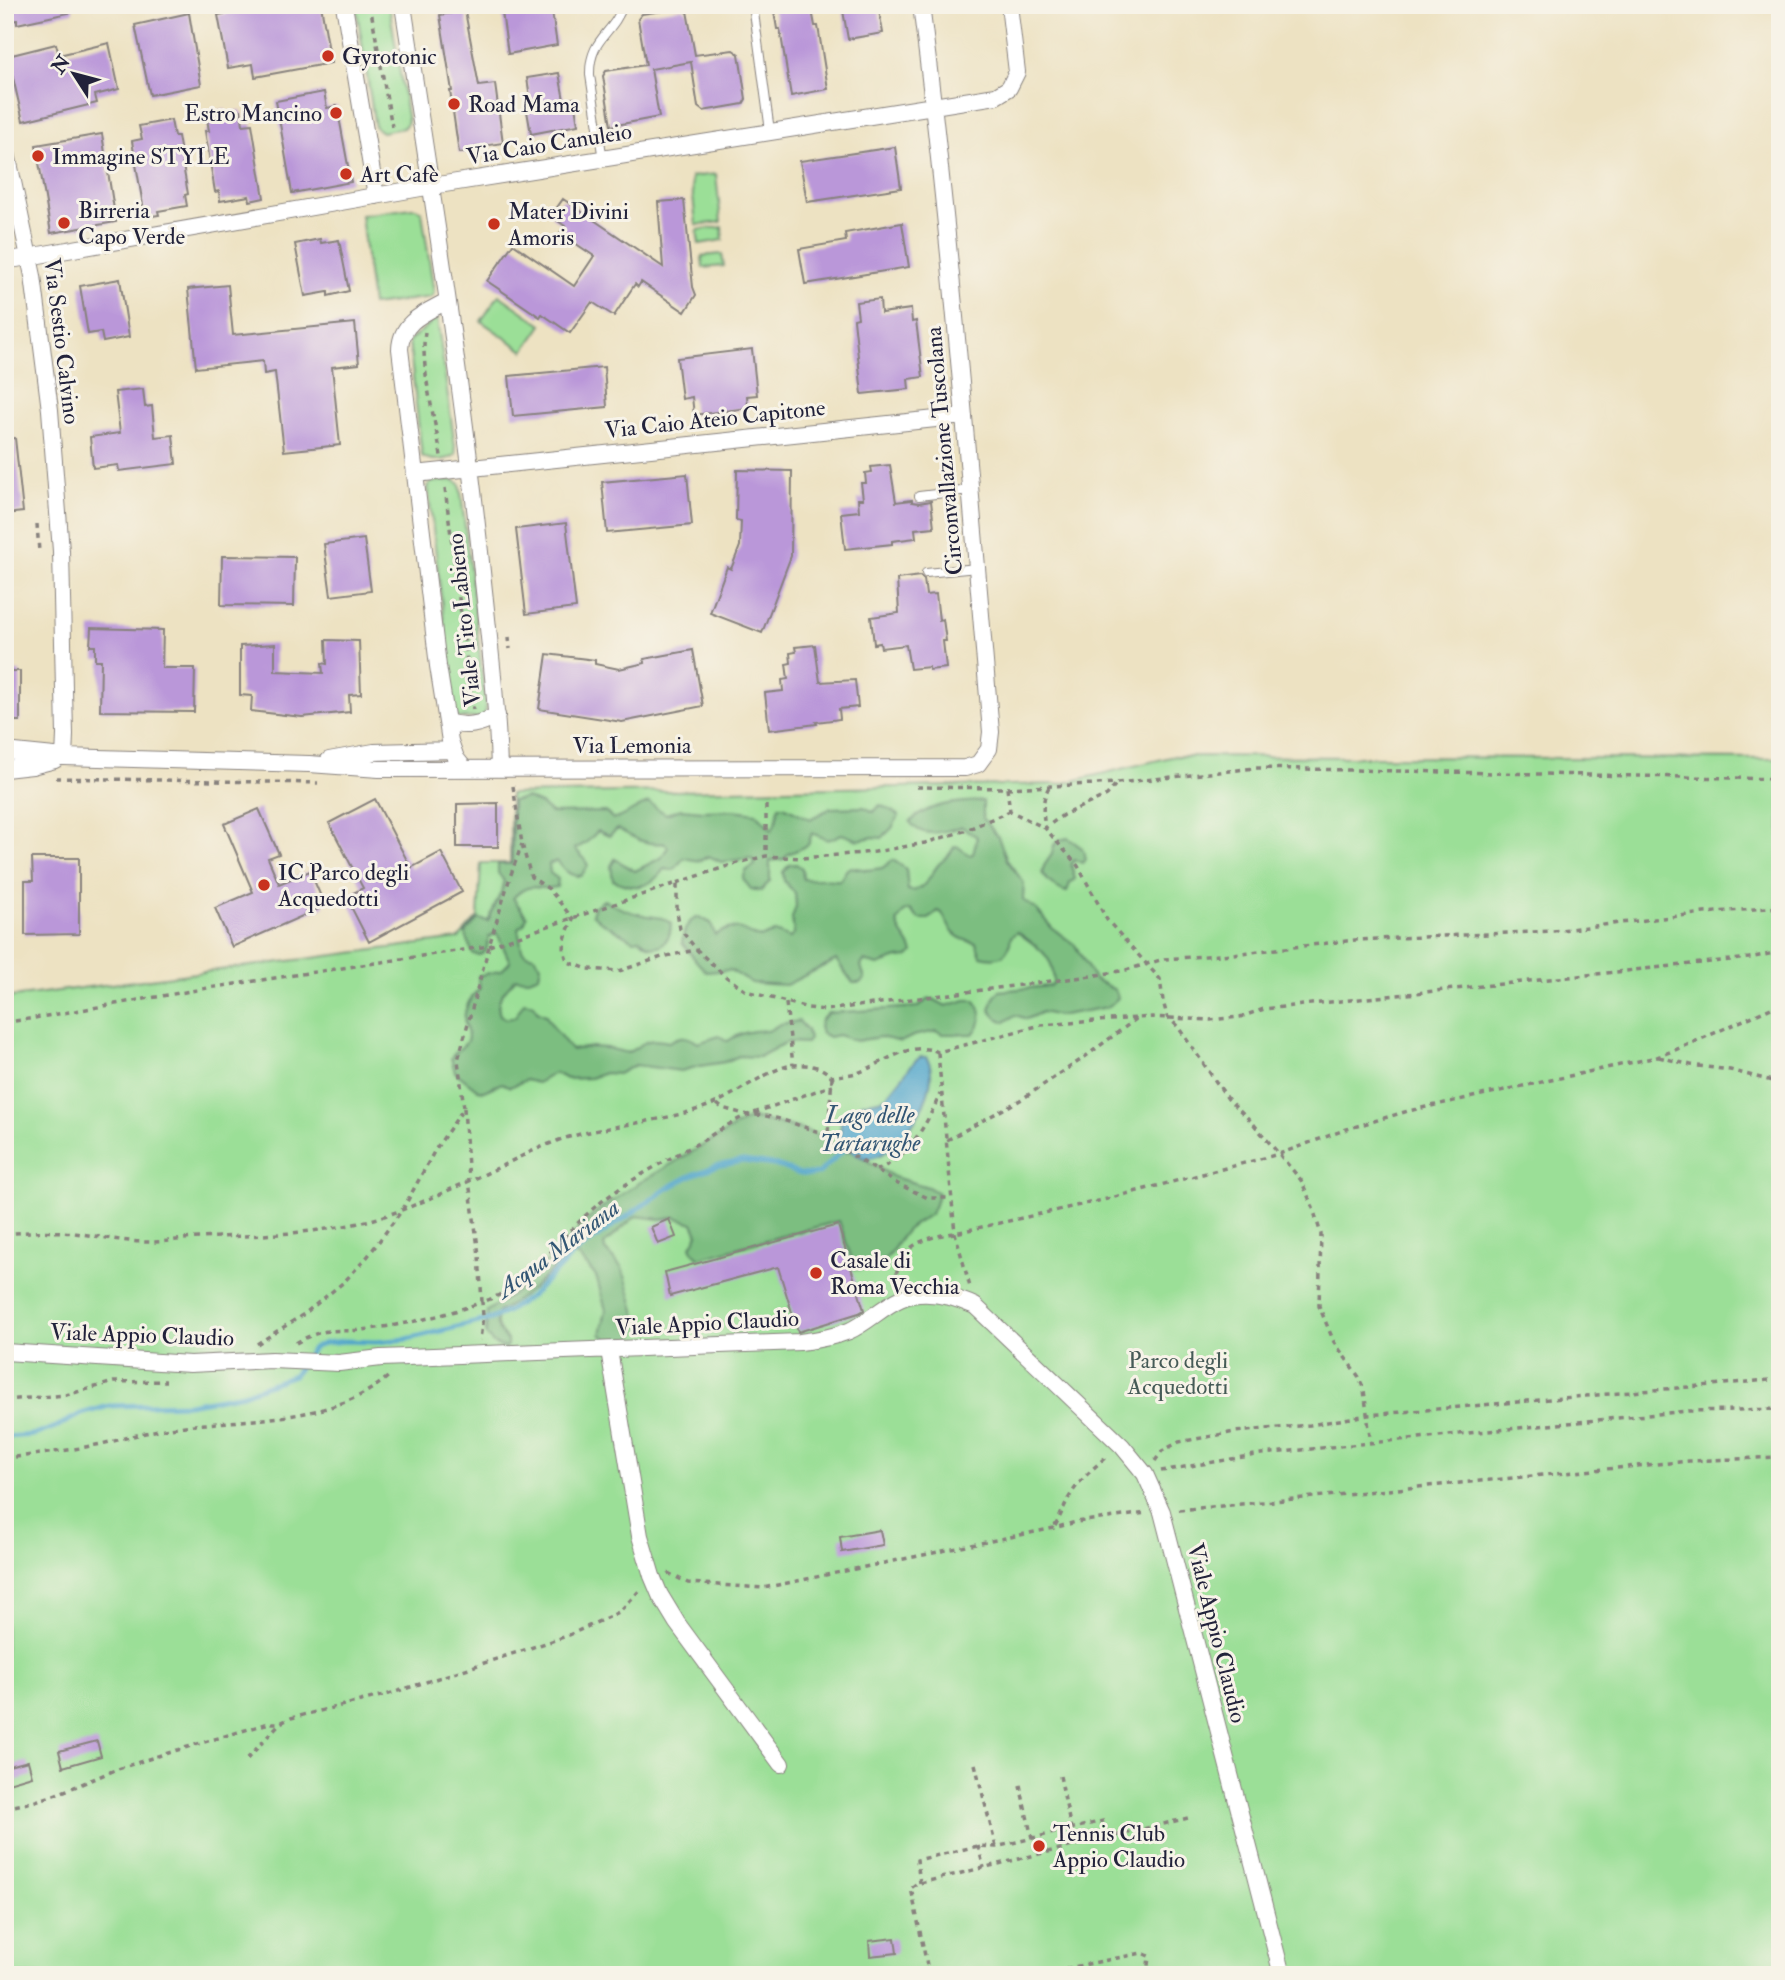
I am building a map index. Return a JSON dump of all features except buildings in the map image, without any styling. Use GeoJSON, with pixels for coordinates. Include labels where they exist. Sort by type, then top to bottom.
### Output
{"type":"FeatureCollection","features":[{"type":"Feature","properties":{"kind":"street"},"geometry":{"type":"LineString","coordinates":[[344,5],[376,196]]}},
{"type":"Feature","properties":{"kind":"street","name":"Viale Tito Labieno"},"geometry":{"type":"LineString","coordinates":[[403,5],[432,186],[471,467],[497,715],[499,768]]}},
{"type":"Feature","properties":{"kind":"street","name":"Circonvallazione Tuscolana"},"geometry":{"type":"LineString","coordinates":[[921,5],[934,106],[964,416],[991,732],[985,758],[970,767],[954,768]]}},
{"type":"Feature","properties":{"kind":"street"},"geometry":{"type":"LineString","coordinates":[[934,106],[991,97],[1009,88],[1017,72],[1009,5]]}},
{"type":"Feature","properties":{"kind":"street","name":"Via Caio Canuleio"},"geometry":{"type":"LineString","coordinates":[[5,261],[432,186],[934,106]]}},
{"type":"Feature","properties":{"kind":"street","name":"Via Sestio Calvino"},"geometry":{"type":"LineString","coordinates":[[5,144],[29,258],[50,410],[61,551],[64,757]]}},
{"type":"Feature","properties":{"kind":"street","name":"Viale Tito Labieno"},"geometry":{"type":"LineString","coordinates":[[447,301],[412,321],[404,330],[400,345],[434,640],[453,750],[464,768]]}},
{"type":"Feature","properties":{"kind":"street","name":"Via Caio Ateio Capitone"},"geometry":{"type":"LineString","coordinates":[[471,467],[964,416]]}},
{"type":"Feature","properties":{"kind":"street"},"geometry":{"type":"LineString","coordinates":[[415,474],[471,467]]}},
{"type":"Feature","properties":{"kind":"street"},"geometry":{"type":"LineString","coordinates":[[447,722],[464,726],[476,725],[497,715]]}},
{"type":"Feature","properties":{"kind":"street","name":"Via Lemonia"},"geometry":{"type":"LineString","coordinates":[[309,764],[374,752],[453,750]]}},
{"type":"Feature","properties":{"kind":"street","name":"Via Lemonia"},"geometry":{"type":"LineString","coordinates":[[5,751],[64,757],[309,764],[379,769],[954,768]]}},
{"type":"Feature","properties":{"kind":"street","name":"Via Lemonia"},"geometry":{"type":"LineString","coordinates":[[5,769],[32,766],[64,757]]}},
{"type":"Feature","properties":{"kind":"street","name":"Viale Appio Claudio"},"geometry":{"type":"LineString","coordinates":[[5,1352],[154,1363],[340,1363],[407,1357],[800,1342],[822,1339],[850,1330],[902,1298],[932,1293],[958,1298],[975,1306],[1122,1446],[1145,1474],[1162,1512],[1280,1967]]}},
{"type":"Feature","properties":{"kind":"street"},"geometry":{"type":"LineString","coordinates":[[609,1350],[640,1536],[652,1576],[677,1623],[781,1764]]}},
{"type":"Feature","properties":{"kind":"lane"},"geometry":{"type":"LineString","coordinates":[[603,159],[590,62],[596,46],[623,5]]}},
{"type":"Feature","properties":{"kind":"lane"},"geometry":{"type":"LineString","coordinates":[[753,5],[770,131]]}},
{"type":"Feature","properties":{"kind":"lane"},"geometry":{"type":"LineString","coordinates":[[919,496],[970,491]]}},
{"type":"Feature","properties":{"kind":"lane"},"geometry":{"type":"LineString","coordinates":[[926,573],[977,568]]}},
{"type":"Feature","properties":{"kind":"path"},"geometry":{"type":"LineString","coordinates":[[370,5],[392,127]]}},
{"type":"Feature","properties":{"kind":"path"},"geometry":{"type":"LineString","coordinates":[[427,312],[424,362],[443,470],[471,703],[476,725]]}},
{"type":"Feature","properties":{"kind":"path"},"geometry":{"type":"LineString","coordinates":[[37,524],[39,552]]}},
{"type":"Feature","properties":{"kind":"path"},"geometry":{"type":"LineString","coordinates":[[509,637],[510,649]]}},
{"type":"Feature","properties":{"kind":"path"},"geometry":{"type":"LineString","coordinates":[[499,768],[512,783],[522,844],[531,877],[549,889],[573,919]]}},
{"type":"Feature","properties":{"kind":"path"},"geometry":{"type":"LineString","coordinates":[[1000,788],[1117,783],[1256,768],[1780,779]]}},
{"type":"Feature","properties":{"kind":"path"},"geometry":{"type":"LineString","coordinates":[[45,778],[299,783]]}},
{"type":"Feature","properties":{"kind":"path"},"geometry":{"type":"LineString","coordinates":[[1045,828],[1063,815],[1107,795],[1117,783]]}},
{"type":"Feature","properties":{"kind":"path"},"geometry":{"type":"LineString","coordinates":[[1045,828],[1042,810],[1044,796],[1049,787]]}},
{"type":"Feature","properties":{"kind":"path"},"geometry":{"type":"LineString","coordinates":[[1007,788],[1010,811]]}},
{"type":"Feature","properties":{"kind":"path"},"geometry":{"type":"LineString","coordinates":[[766,805],[766,856]]}},
{"type":"Feature","properties":{"kind":"path"},"geometry":{"type":"LineString","coordinates":[[5,1022],[489,946],[734,864],[766,856],[802,858],[875,852],[925,843],[964,831],[1010,811],[1045,828],[1077,866],[1107,920],[1160,979],[1167,1016],[1178,1027],[1228,1099],[1251,1121],[1301,1180],[1321,1234],[1319,1306],[1334,1342],[1359,1377],[1364,1390],[1370,1444]]}},
{"type":"Feature","properties":{"kind":"path"},"geometry":{"type":"LineString","coordinates":[[482,1327],[479,1255],[458,1060],[489,946],[522,844]]}},
{"type":"Feature","properties":{"kind":"path"},"geometry":{"type":"LineString","coordinates":[[677,883],[680,929],[697,950],[725,976],[746,991],[808,1009],[826,1010],[1091,976],[1164,959],[1355,940],[1553,931],[1780,907]]}},
{"type":"Feature","properties":{"kind":"path"},"geometry":{"type":"LineString","coordinates":[[573,919],[566,934],[563,953],[568,962],[588,969],[619,971],[662,957],[697,950]]}},
{"type":"Feature","properties":{"kind":"path"},"geometry":{"type":"LineString","coordinates":[[832,1077],[858,1073],[910,1050],[930,1048],[938,1052],[1041,1026],[1167,1016],[1210,1020],[1240,1017],[1264,1010],[1749,958],[1780,952]]}},
{"type":"Feature","properties":{"kind":"path"},"geometry":{"type":"LineString","coordinates":[[786,1003],[793,1065]]}},
{"type":"Feature","properties":{"kind":"path"},"geometry":{"type":"LineString","coordinates":[[902,1298],[896,1283],[895,1268],[911,1247],[934,1235],[955,1233],[1107,1199],[1279,1154],[1347,1129],[1408,1111],[1657,1057],[1780,1004]]}},
{"type":"Feature","properties":{"kind":"path"},"geometry":{"type":"LineString","coordinates":[[947,1140],[1022,1099],[1137,1019]]}},
{"type":"Feature","properties":{"kind":"path"},"geometry":{"type":"LineString","coordinates":[[938,1052],[955,1233],[975,1306]]}},
{"type":"Feature","properties":{"kind":"path"},"geometry":{"type":"LineString","coordinates":[[1657,1057],[1730,1070],[1780,1083]]}},
{"type":"Feature","properties":{"kind":"path"},"geometry":{"type":"LineString","coordinates":[[5,1234],[64,1232],[152,1242],[267,1236],[317,1231],[365,1222],[469,1181],[545,1145],[604,1128],[699,1109],[716,1103],[777,1070],[793,1065],[817,1066],[832,1077],[828,1133]]}},
{"type":"Feature","properties":{"kind":"path"},"geometry":{"type":"LineString","coordinates":[[278,1361],[281,1353],[312,1334],[335,1329],[368,1330],[450,1313],[505,1294],[611,1194],[748,1115],[833,1085]]}},
{"type":"Feature","properties":{"kind":"path"},"geometry":{"type":"LineString","coordinates":[[876,1170],[888,1166],[919,1134],[942,1091]]}},
{"type":"Feature","properties":{"kind":"path"},"geometry":{"type":"LineString","coordinates":[[716,1103],[722,1108],[748,1115],[774,1118],[828,1133],[849,1153],[898,1184],[929,1198],[951,1198]]}},
{"type":"Feature","properties":{"kind":"path"},"geometry":{"type":"LineString","coordinates":[[252,1347],[304,1314],[344,1282],[368,1256],[403,1209],[435,1150],[464,1108]]}},
{"type":"Feature","properties":{"kind":"path"},"geometry":{"type":"LineString","coordinates":[[5,1458],[96,1445],[161,1430],[293,1415],[345,1402],[387,1377],[407,1357]]}},
{"type":"Feature","properties":{"kind":"path"},"geometry":{"type":"LineString","coordinates":[[1145,1474],[1162,1451],[1179,1442],[1235,1432],[1310,1425],[1368,1415],[1780,1379]]}},
{"type":"Feature","properties":{"kind":"path"},"geometry":{"type":"LineString","coordinates":[[5,1401],[66,1395],[114,1382],[170,1381]]}},
{"type":"Feature","properties":{"kind":"path"},"geometry":{"type":"LineString","coordinates":[[1145,1474],[1261,1454],[1688,1411],[1780,1409]]}},
{"type":"Feature","properties":{"kind":"path"},"geometry":{"type":"LineString","coordinates":[[1054,1528],[1078,1484],[1108,1455],[1122,1446]]}},
{"type":"Feature","properties":{"kind":"path"},"geometry":{"type":"LineString","coordinates":[[247,1759],[280,1723],[291,1718],[390,1694],[567,1636],[619,1612],[652,1576],[670,1573],[688,1583],[764,1588],[1076,1522],[1578,1471],[1689,1461],[1780,1457]]}},
{"type":"Feature","properties":{"kind":"path"},"geometry":{"type":"LineString","coordinates":[[5,1807],[41,1800],[118,1769],[171,1752],[269,1723],[280,1723]]}},
{"type":"Feature","properties":{"kind":"path"},"geometry":{"type":"LineString","coordinates":[[975,1764],[996,1847]]}},
{"type":"Feature","properties":{"kind":"path"},"geometry":{"type":"LineString","coordinates":[[1060,1776],[1071,1829]]}},
{"type":"Feature","properties":{"kind":"path"},"geometry":{"type":"LineString","coordinates":[[1020,1786],[1032,1838]]}},
{"type":"Feature","properties":{"kind":"path"},"geometry":{"type":"LineString","coordinates":[[929,1975],[911,1888],[920,1883],[1188,1818]]}},
{"type":"Feature","properties":{"kind":"path"},"geometry":{"type":"LineString","coordinates":[[920,1883],[917,1860],[978,1846],[996,1847],[1107,1820]]}},
{"type":"Feature","properties":{"kind":"path"},"geometry":{"type":"LineString","coordinates":[[978,1846],[984,1868]]}},
{"type":"Feature","properties":{"kind":"path"},"geometry":{"type":"LineString","coordinates":[[1047,1975],[1059,1970],[1142,1953],[1149,1956],[1147,1975]]}},
{"type":"Feature","properties":{"kind":"green space"},"geometry":{"type":"Polygon","coordinates":[[[356,5],[389,5],[408,122],[403,128],[382,132],[375,127],[356,5]]]}},
{"type":"Feature","properties":{"kind":"green space"},"geometry":{"type":"Polygon","coordinates":[[[716,174],[721,222],[696,225],[691,177],[716,174]]]}},
{"type":"Feature","properties":{"kind":"green space"},"geometry":{"type":"Polygon","coordinates":[[[416,208],[422,212],[434,293],[431,297],[372,305],[361,215],[416,208]]]}},
{"type":"Feature","properties":{"kind":"green space"},"geometry":{"type":"Polygon","coordinates":[[[722,227],[723,240],[699,244],[697,230],[722,227]]]}},
{"type":"Feature","properties":{"kind":"green space"},"geometry":{"type":"Polygon","coordinates":[[[722,254],[724,266],[703,268],[702,256],[722,254]]]}},
{"type":"Feature","properties":{"kind":"green space"},"geometry":{"type":"Polygon","coordinates":[[[499,295],[542,325],[524,351],[481,321],[499,295]]]}},
{"type":"Feature","properties":{"kind":"green space"},"geometry":{"type":"Polygon","coordinates":[[[437,318],[456,454],[439,460],[422,456],[409,341],[437,318]]]}},
{"type":"Feature","properties":{"kind":"green space"},"geometry":{"type":"Polygon","coordinates":[[[453,480],[460,484],[486,708],[482,718],[457,718],[455,714],[428,487],[431,482],[453,480]]]}},
{"type":"Feature","properties":{"kind":"green space","name":"Parco degli Acquedotti"},"geometry":{"type":"Polygon","coordinates":[[[1175,756],[1780,759],[1780,1975],[5,1975],[5,998],[458,939],[478,917],[481,863],[510,863],[510,794],[1060,784],[1175,756]]]}},
{"type":"Feature","properties":{"kind":"green space"},"geometry":{"type":"Polygon","coordinates":[[[526,798],[541,804],[551,813],[606,812],[613,819],[649,803],[666,814],[681,809],[734,810],[756,813],[772,830],[779,806],[810,819],[831,808],[864,807],[874,812],[880,805],[899,816],[882,838],[858,840],[842,834],[828,840],[812,833],[808,845],[788,854],[784,859],[770,861],[770,881],[761,891],[751,889],[743,879],[746,871],[755,865],[752,858],[721,862],[709,856],[699,861],[684,858],[673,870],[664,869],[648,884],[635,886],[621,883],[613,880],[611,866],[615,859],[635,871],[661,858],[668,847],[665,843],[640,840],[618,829],[609,836],[598,831],[575,849],[588,866],[581,876],[567,872],[557,861],[549,864],[550,873],[558,879],[557,887],[530,887],[513,898],[527,917],[524,924],[518,928],[522,950],[534,956],[541,965],[539,975],[529,979],[516,978],[505,990],[499,1004],[500,1015],[507,1019],[515,1017],[524,1002],[534,1004],[537,1011],[546,1015],[571,1050],[592,1047],[628,1053],[647,1042],[669,1042],[684,1037],[698,1043],[719,1036],[728,1041],[747,1032],[768,1031],[780,1024],[799,1021],[807,1030],[809,1039],[806,1043],[787,1042],[759,1057],[739,1056],[725,1062],[681,1071],[635,1065],[618,1074],[605,1073],[590,1078],[566,1079],[555,1073],[537,1083],[526,1080],[510,1087],[502,1083],[484,1091],[478,1090],[455,1072],[451,1058],[467,1041],[465,1014],[470,1000],[480,988],[478,976],[502,970],[510,962],[497,933],[489,937],[486,951],[480,955],[473,954],[465,933],[478,919],[488,921],[504,881],[498,873],[498,864],[512,864],[512,801],[526,798]]]}},
{"type":"Feature","properties":{"kind":"green space"},"geometry":{"type":"Polygon","coordinates":[[[983,801],[983,818],[998,837],[1007,860],[1024,883],[1023,900],[1037,910],[1052,928],[1075,945],[1094,979],[1115,990],[1118,998],[1108,1007],[1058,1016],[1042,1012],[1027,1019],[1015,1015],[1005,1022],[997,1018],[990,1010],[999,991],[1050,986],[1053,984],[1052,967],[1038,948],[1017,932],[1011,937],[1008,949],[1002,956],[981,956],[976,943],[954,934],[942,913],[938,911],[929,919],[919,919],[910,910],[904,912],[897,922],[913,953],[909,957],[878,965],[864,961],[861,966],[865,979],[860,983],[853,983],[836,960],[786,985],[752,983],[730,970],[707,972],[682,943],[688,924],[699,917],[711,923],[715,935],[734,928],[760,938],[775,932],[790,938],[794,934],[792,918],[796,906],[795,893],[784,881],[783,872],[789,865],[796,864],[802,868],[803,879],[840,880],[851,867],[868,870],[882,868],[893,860],[906,869],[908,890],[917,889],[925,884],[954,847],[957,846],[969,855],[973,854],[977,837],[962,827],[927,833],[915,828],[910,822],[935,807],[983,801]]]}},
{"type":"Feature","properties":{"kind":"green space"},"geometry":{"type":"Polygon","coordinates":[[[1068,838],[1082,848],[1086,859],[1083,863],[1075,860],[1071,864],[1075,879],[1070,883],[1067,892],[1053,885],[1042,873],[1054,845],[1059,840],[1068,838]]]}},
{"type":"Feature","properties":{"kind":"green space"},"geometry":{"type":"Polygon","coordinates":[[[604,900],[628,911],[671,923],[665,941],[652,946],[640,939],[633,940],[600,921],[592,914],[595,906],[604,900]]]}},
{"type":"Feature","properties":{"kind":"green space"},"geometry":{"type":"Polygon","coordinates":[[[933,999],[946,1006],[974,1000],[981,1013],[973,1034],[942,1034],[937,1031],[913,1036],[901,1042],[880,1037],[856,1041],[838,1035],[829,1037],[821,1033],[819,1027],[821,1020],[828,1013],[918,1007],[933,999]]]}},
{"type":"Feature","properties":{"kind":"green space"},"geometry":{"type":"Polygon","coordinates":[[[750,1118],[813,1133],[846,1152],[850,1150],[894,1177],[928,1187],[938,1193],[931,1213],[907,1230],[881,1263],[863,1269],[855,1269],[839,1221],[699,1258],[691,1246],[698,1234],[693,1223],[675,1217],[660,1219],[636,1216],[604,1244],[605,1250],[622,1268],[628,1285],[639,1325],[632,1340],[611,1342],[601,1334],[606,1310],[596,1276],[578,1256],[567,1255],[535,1286],[498,1312],[498,1327],[507,1340],[505,1348],[494,1344],[486,1335],[487,1311],[516,1292],[596,1212],[639,1183],[750,1118]]]}},
{"type":"Feature","properties":{"kind":"water","name":"Lago delle Tartarughe"},"geometry":{"type":"Polygon","coordinates":[[[921,1057],[926,1057],[931,1069],[930,1084],[925,1101],[905,1134],[893,1147],[880,1155],[867,1158],[852,1152],[840,1141],[841,1121],[849,1110],[888,1095],[921,1057]]]}},
{"type":"Feature","properties":{"kind":"waterway","name":"Acqua Mariana"},"geometry":{"type":"LineString","coordinates":[[5,1437],[34,1435],[81,1414],[109,1406],[188,1404],[243,1394],[294,1375],[313,1348],[325,1343],[407,1339],[491,1319],[531,1296],[574,1253],[668,1188],[692,1175],[716,1166],[743,1161],[774,1165],[810,1175],[819,1173],[851,1143]]}},
{"type":"Feature","properties":{"kind":"place","name":"Gyrotonic"},"geometry":{"type":"Point","coordinates":[328,56]}},
{"type":"Feature","properties":{"kind":"place","name":"Road Mama"},"geometry":{"type":"Point","coordinates":[454,104]}},
{"type":"Feature","properties":{"kind":"place","name":"Estro Mancino"},"geometry":{"type":"Point","coordinates":[336,113]}},
{"type":"Feature","properties":{"kind":"place","name":"Immagine STYLE"},"geometry":{"type":"Point","coordinates":[38,156]}},
{"type":"Feature","properties":{"kind":"place","name":"Art Cafè"},"geometry":{"type":"Point","coordinates":[346,174]}},
{"type":"Feature","properties":{"kind":"place","name":"Birreria Capo Verde"},"geometry":{"type":"Point","coordinates":[64,223]}},
{"type":"Feature","properties":{"kind":"place","name":"Mater Divini Amoris"},"geometry":{"type":"Point","coordinates":[494,224]}},
{"type":"Feature","properties":{"kind":"place","name":"IC Parco degli Acquedotti"},"geometry":{"type":"Point","coordinates":[264,885]}},
{"type":"Feature","properties":{"kind":"place","name":"Casale di Roma Vecchia"},"geometry":{"type":"Point","coordinates":[816,1273]}},
{"type":"Feature","properties":{"kind":"place","name":"Tennis Club Appio Claudio"},"geometry":{"type":"Point","coordinates":[1039,1846]}}]}
